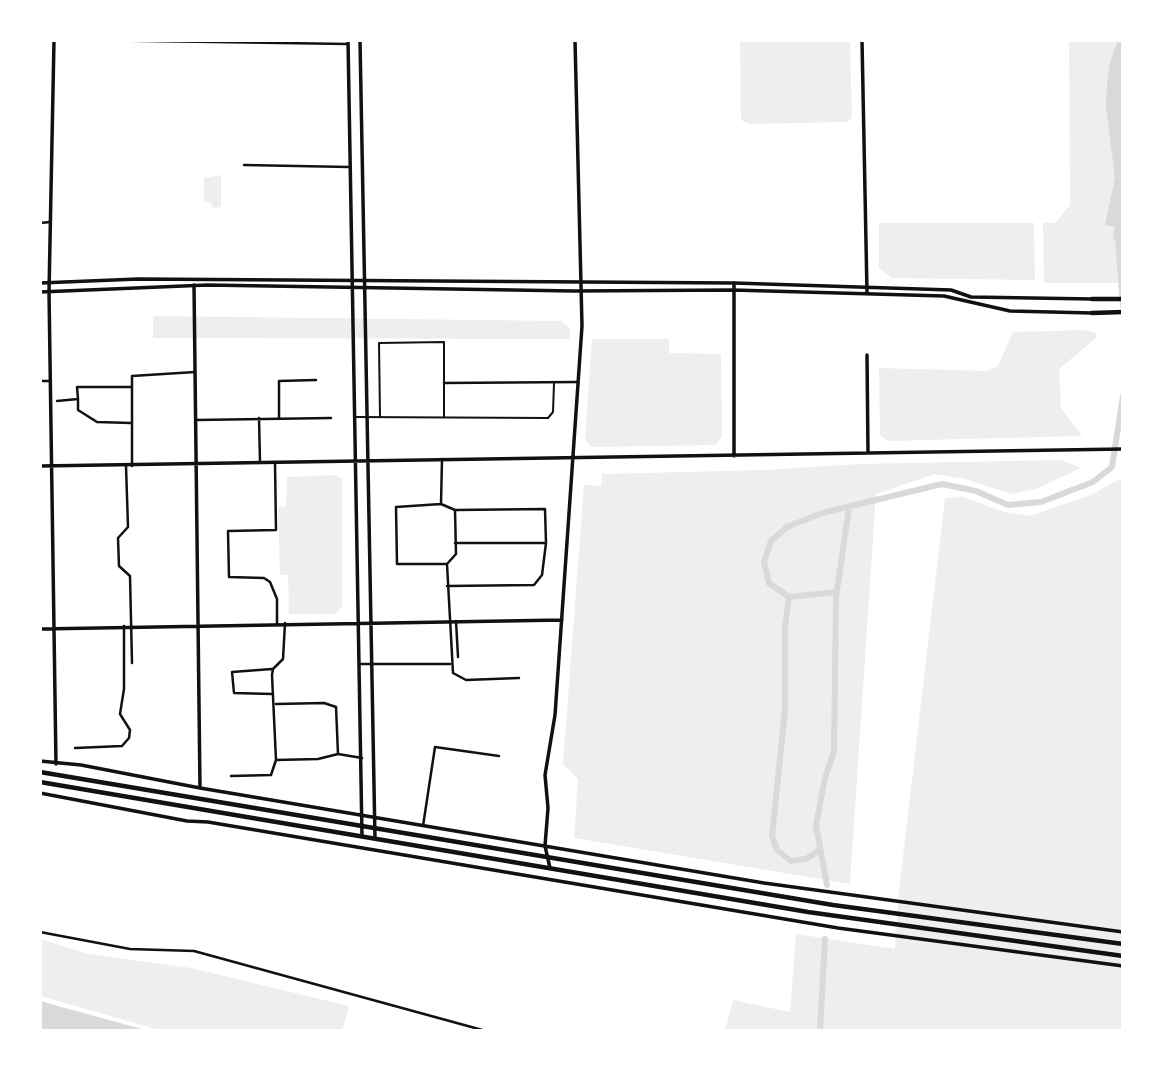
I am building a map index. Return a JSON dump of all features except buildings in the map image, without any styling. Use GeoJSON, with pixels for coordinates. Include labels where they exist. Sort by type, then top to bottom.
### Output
{"type":"FeatureCollection","features":[{"type":"Feature","properties":{"kind":"main road"},"geometry":{"type":"LineString","coordinates":[[1092,299],[1123,299]]}},
{"type":"Feature","properties":{"kind":"main road"},"geometry":{"type":"LineString","coordinates":[[1092,313],[1123,313]]}},
{"type":"Feature","properties":{"kind":"main road"},"geometry":{"type":"LineString","coordinates":[[40,772],[833,905],[1123,944]]}},
{"type":"Feature","properties":{"kind":"main road"},"geometry":{"type":"LineString","coordinates":[[40,782],[818,914],[1123,956]]}},
{"type":"Feature","properties":{"kind":"street"},"geometry":{"type":"LineString","coordinates":[[56,764],[49,283],[54,41],[62,40]]}},
{"type":"Feature","properties":{"kind":"street"},"geometry":{"type":"LineString","coordinates":[[80,40],[348,42],[355,280],[354,417],[362,836]]}},
{"type":"Feature","properties":{"kind":"street"},"geometry":{"type":"LineString","coordinates":[[360,40],[375,838]]}},
{"type":"Feature","properties":{"kind":"street"},"geometry":{"type":"LineString","coordinates":[[550,869],[545,846],[548,808],[545,775],[555,715],[578,382],[581,291],[575,40]]}},
{"type":"Feature","properties":{"kind":"street"},"geometry":{"type":"LineString","coordinates":[[862,40],[867,293]]}},
{"type":"Feature","properties":{"kind":"street"},"geometry":{"type":"LineString","coordinates":[[244,165],[352,167]]}},
{"type":"Feature","properties":{"kind":"street"},"geometry":{"type":"LineString","coordinates":[[40,223],[50,222]]}},
{"type":"Feature","properties":{"kind":"street"},"geometry":{"type":"LineString","coordinates":[[40,283],[138,279],[734,283],[951,290],[971,297],[1092,299]]}},
{"type":"Feature","properties":{"kind":"street"},"geometry":{"type":"LineString","coordinates":[[734,283],[734,456]]}},
{"type":"Feature","properties":{"kind":"street"},"geometry":{"type":"LineString","coordinates":[[194,285],[200,788]]}},
{"type":"Feature","properties":{"kind":"street"},"geometry":{"type":"LineString","coordinates":[[40,292],[194,285],[581,291],[733,290],[944,296],[1010,311],[1092,313]]}},
{"type":"Feature","properties":{"kind":"street"},"geometry":{"type":"LineString","coordinates":[[380,418],[379,343],[444,342],[444,417]]}},
{"type":"Feature","properties":{"kind":"street"},"geometry":{"type":"LineString","coordinates":[[867,355],[868,453]]}},
{"type":"Feature","properties":{"kind":"street"},"geometry":{"type":"LineString","coordinates":[[132,663],[130,576],[119,566],[118,538],[128,527],[131,387],[135,373],[195,372]]}},
{"type":"Feature","properties":{"kind":"street"},"geometry":{"type":"LineString","coordinates":[[279,418],[279,381],[316,380]]}},
{"type":"Feature","properties":{"kind":"street"},"geometry":{"type":"LineString","coordinates":[[40,381],[50,381]]}},
{"type":"Feature","properties":{"kind":"street"},"geometry":{"type":"LineString","coordinates":[[354,417],[548,418],[553,412],[554,382]]}},
{"type":"Feature","properties":{"kind":"street"},"geometry":{"type":"LineString","coordinates":[[444,383],[578,382]]}},
{"type":"Feature","properties":{"kind":"street"},"geometry":{"type":"LineString","coordinates":[[131,387],[77,387],[78,410],[97,422],[131,423]]}},
{"type":"Feature","properties":{"kind":"street"},"geometry":{"type":"LineString","coordinates":[[57,401],[78,399]]}},
{"type":"Feature","properties":{"kind":"street"},"geometry":{"type":"LineString","coordinates":[[259,418],[260,462]]}},
{"type":"Feature","properties":{"kind":"street"},"geometry":{"type":"LineString","coordinates":[[196,420],[331,418]]}},
{"type":"Feature","properties":{"kind":"street"},"geometry":{"type":"LineString","coordinates":[[40,466],[1123,449]]}},
{"type":"Feature","properties":{"kind":"street"},"geometry":{"type":"LineString","coordinates":[[441,504],[442,459]]}},
{"type":"Feature","properties":{"kind":"street"},"geometry":{"type":"LineString","coordinates":[[275,462],[276,530],[229,531],[229,578],[264,578],[270,582],[275,588],[277,624]]}},
{"type":"Feature","properties":{"kind":"street"},"geometry":{"type":"LineString","coordinates":[[447,564],[397,564],[396,507],[441,504],[455,510],[462,507],[545,509],[546,543],[542,575],[534,585],[447,586]]}},
{"type":"Feature","properties":{"kind":"street"},"geometry":{"type":"LineString","coordinates":[[455,510],[456,554],[447,564],[450,664],[453,673],[466,680],[519,678]]}},
{"type":"Feature","properties":{"kind":"street"},"geometry":{"type":"LineString","coordinates":[[456,543],[546,543]]}},
{"type":"Feature","properties":{"kind":"street"},"geometry":{"type":"LineString","coordinates":[[40,629],[562,620]]}},
{"type":"Feature","properties":{"kind":"street"},"geometry":{"type":"LineString","coordinates":[[456,621],[458,657]]}},
{"type":"Feature","properties":{"kind":"street"},"geometry":{"type":"LineString","coordinates":[[272,694],[234,693],[232,671],[273,669],[283,659],[285,623]]}},
{"type":"Feature","properties":{"kind":"street"},"geometry":{"type":"LineString","coordinates":[[75,748],[122,746],[129,738],[130,730],[120,714],[124,689],[124,626]]}},
{"type":"Feature","properties":{"kind":"street"},"geometry":{"type":"LineString","coordinates":[[360,664],[450,664]]}},
{"type":"Feature","properties":{"kind":"street"},"geometry":{"type":"LineString","coordinates":[[232,776],[271,775],[276,760],[273,669]]}},
{"type":"Feature","properties":{"kind":"street"},"geometry":{"type":"LineString","coordinates":[[275,704],[324,703],[335,706],[338,754]]}},
{"type":"Feature","properties":{"kind":"street"},"geometry":{"type":"LineString","coordinates":[[423,826],[435,747],[499,756]]}},
{"type":"Feature","properties":{"kind":"street"},"geometry":{"type":"LineString","coordinates":[[276,760],[318,759],[338,754],[362,758]]}},
{"type":"Feature","properties":{"kind":"street"},"geometry":{"type":"LineString","coordinates":[[40,761],[93,767],[466,834],[828,892],[1123,932]]}},
{"type":"Feature","properties":{"kind":"street"},"geometry":{"type":"LineString","coordinates":[[40,793],[187,821],[208,822],[828,926],[1123,966]]}},
{"type":"Feature","properties":{"kind":"street"},"geometry":{"type":"LineString","coordinates":[[40,932],[130,949],[194,951],[486,1031]]}},
{"type":"Feature","properties":{"kind":"shaded area"},"geometry":{"type":"Polygon","coordinates":[[[740,40],[850,40],[852,118],[846,122],[749,124],[741,120],[740,40]]]}},
{"type":"Feature","properties":{"kind":"shaded area"},"geometry":{"type":"Polygon","coordinates":[[[1069,40],[1123,40],[1123,283],[1044,283],[1043,223],[1055,223],[1070,205],[1069,40]]]}},
{"type":"Feature","properties":{"kind":"shaded area"},"geometry":{"type":"Polygon","coordinates":[[[1118,40],[1123,40],[1123,228],[1105,225],[1115,178],[1106,106],[1107,84],[1110,62],[1118,40]]]}},
{"type":"Feature","properties":{"kind":"shaded area"},"geometry":{"type":"Polygon","coordinates":[[[221,175],[221,207],[213,208],[211,203],[204,201],[204,178],[221,175]]]}},
{"type":"Feature","properties":{"kind":"shaded area"},"geometry":{"type":"Polygon","coordinates":[[[879,223],[1034,223],[1035,280],[892,278],[879,268],[879,223]]]}},
{"type":"Feature","properties":{"kind":"shaded area"},"geometry":{"type":"Polygon","coordinates":[[[153,316],[562,321],[570,329],[569,339],[153,338],[153,316]]]}},
{"type":"Feature","properties":{"kind":"shaded area"},"geometry":{"type":"Polygon","coordinates":[[[1084,330],[1096,333],[1096,338],[1059,369],[1061,408],[1082,436],[887,441],[880,435],[879,368],[988,371],[998,366],[1013,332],[1084,330]]]}},
{"type":"Feature","properties":{"kind":"shaded area"},"geometry":{"type":"Polygon","coordinates":[[[592,339],[669,339],[669,353],[721,354],[722,437],[715,445],[592,447],[585,440],[592,339]]]}},
{"type":"Feature","properties":{"kind":"shaded area"},"geometry":{"type":"Polygon","coordinates":[[[1061,460],[1081,468],[1036,489],[1012,494],[965,479],[934,474],[876,494],[850,884],[574,838],[578,779],[563,764],[584,485],[601,486],[602,474],[765,470],[859,464],[1061,460]]]}},
{"type":"Feature","properties":{"kind":"shaded area"},"geometry":{"type":"Polygon","coordinates":[[[336,475],[342,479],[342,606],[335,614],[289,614],[288,575],[280,575],[278,507],[286,506],[287,477],[336,475]]]}},
{"type":"Feature","properties":{"kind":"shaded area"},"geometry":{"type":"Polygon","coordinates":[[[1123,477],[1123,1031],[725,1031],[733,1000],[790,1012],[796,934],[895,949],[899,891],[945,498],[963,497],[1004,512],[1030,516],[1091,495],[1123,477]]]}},
{"type":"Feature","properties":{"kind":"shaded area"},"geometry":{"type":"Polygon","coordinates":[[[40,939],[89,954],[191,968],[349,1006],[342,1031],[163,1031],[40,996],[40,939]]]}},
{"type":"Feature","properties":{"kind":"shaded area"},"geometry":{"type":"Polygon","coordinates":[[[40,1001],[149,1031],[40,1031],[40,1001]]]}},
{"type":"Feature","properties":{"kind":"waterway"},"geometry":{"type":"LineString","coordinates":[[1118,237],[1123,212]]}},
{"type":"Feature","properties":{"kind":"waterway"},"geometry":{"type":"LineString","coordinates":[[1118,237],[1123,306]]}},
{"type":"Feature","properties":{"kind":"waterway"},"geometry":{"type":"LineString","coordinates":[[789,597],[769,583],[764,562],[771,541],[787,527],[822,513],[942,484],[976,491],[1008,505],[1041,502],[1093,482],[1112,467],[1123,396]]}},
{"type":"Feature","properties":{"kind":"waterway"},"geometry":{"type":"LineString","coordinates":[[827,885],[816,826],[825,778],[834,751],[836,597],[849,508]]}},
{"type":"Feature","properties":{"kind":"waterway"},"geometry":{"type":"LineString","coordinates":[[818,851],[806,859],[791,861],[777,850],[772,836],[785,710],[785,626],[789,597],[837,592]]}},
{"type":"Feature","properties":{"kind":"waterway"},"geometry":{"type":"LineString","coordinates":[[820,1031],[825,939]]}}]}
